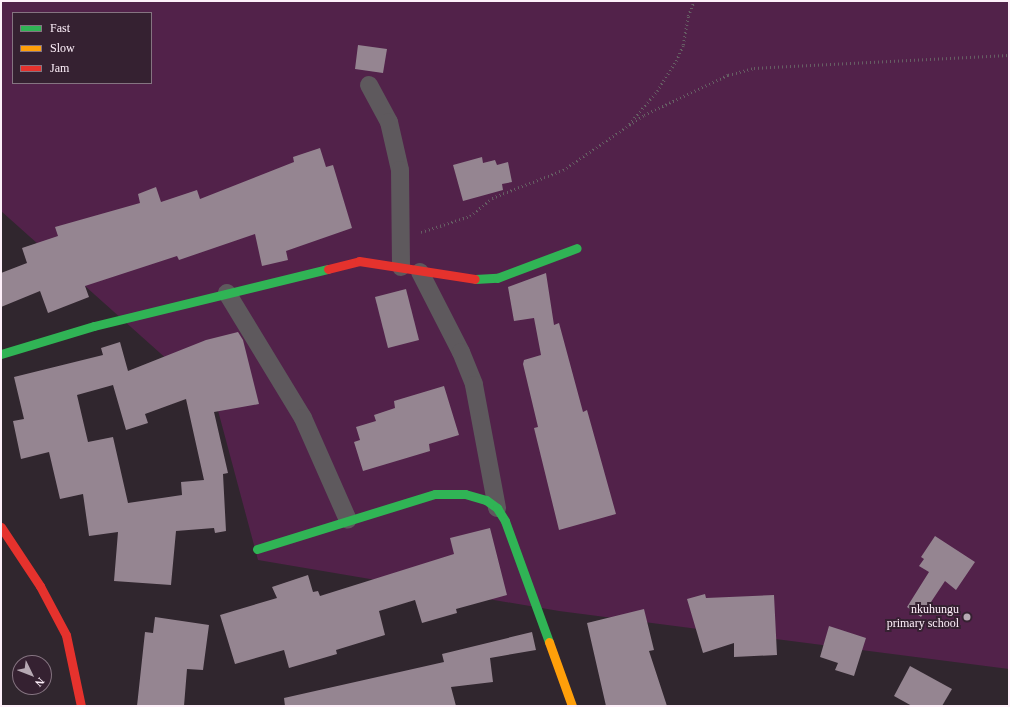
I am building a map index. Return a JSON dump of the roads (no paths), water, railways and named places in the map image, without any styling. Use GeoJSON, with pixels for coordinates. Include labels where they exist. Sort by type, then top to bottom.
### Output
{"type":"FeatureCollection","features":[{"type":"Feature","properties":{"kind":"street"},"geometry":{"type":"LineString","coordinates":[[369,85],[389,122],[400,170],[401,268]]}},
{"type":"Feature","properties":{"kind":"street"},"geometry":{"type":"LineString","coordinates":[[1,354],[94,326],[359,260],[420,272],[478,279],[497,278],[577,248]]}},
{"type":"Feature","properties":{"kind":"street"},"geometry":{"type":"LineString","coordinates":[[420,272],[461,352],[474,385],[497,508],[505,521],[572,706]]}},
{"type":"Feature","properties":{"kind":"street"},"geometry":{"type":"LineString","coordinates":[[227,293],[303,418],[348,520]]}},
{"type":"Feature","properties":{"kind":"street"},"geometry":{"type":"LineString","coordinates":[[257,549],[435,494],[465,494],[486,500],[497,508]]}},
{"type":"Feature","properties":{"kind":"street"},"geometry":{"type":"LineString","coordinates":[[1,527],[40,586],[66,635],[81,706]]}},
{"type":"Feature","properties":{"kind":"place","name":"nkuhungu primary school"},"geometry":{"type":"Point","coordinates":[967,617]}}]}
